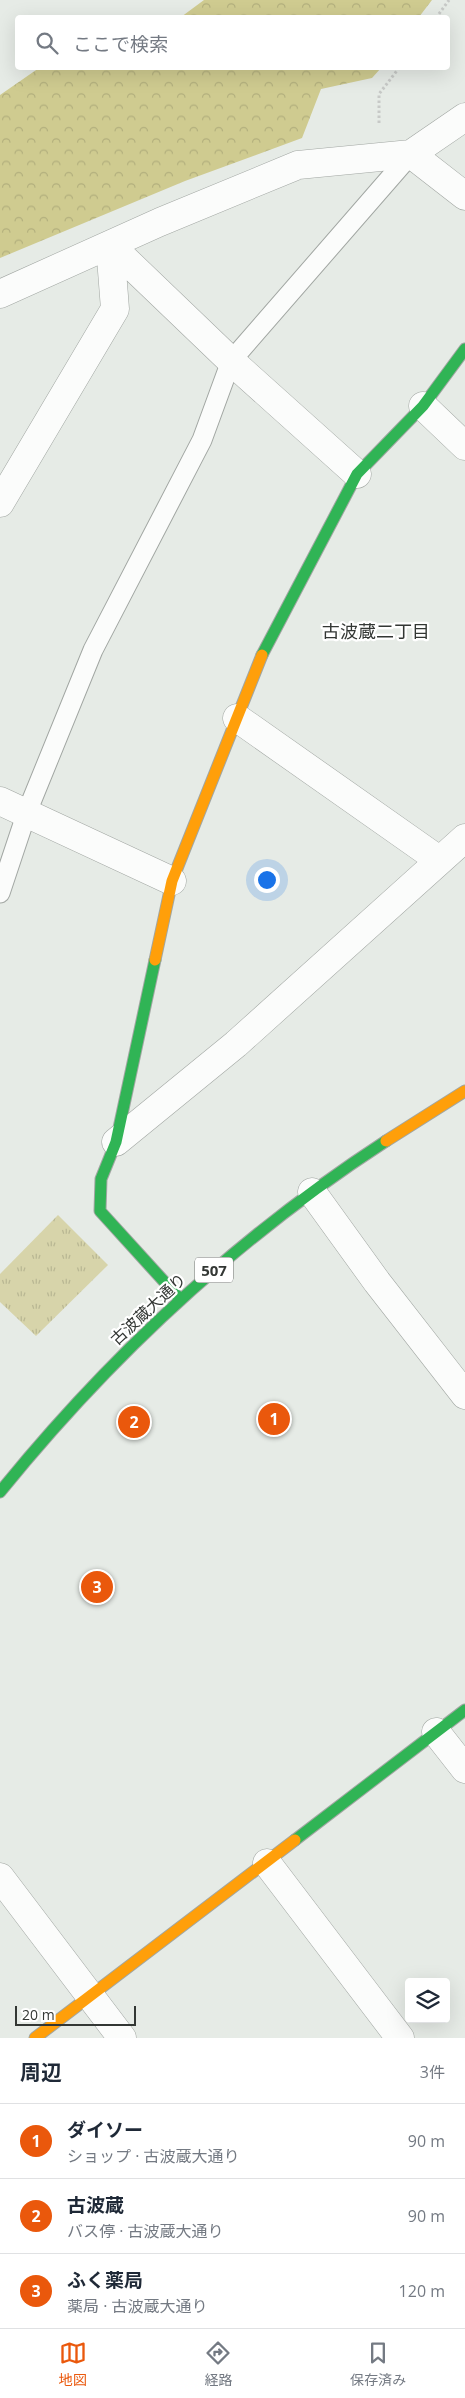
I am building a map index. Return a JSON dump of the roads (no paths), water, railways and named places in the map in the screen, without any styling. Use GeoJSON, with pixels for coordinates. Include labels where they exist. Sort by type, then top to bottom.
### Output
{"type":"FeatureCollection","features":[{"type":"Feature","properties":{"kind":"main road"},"geometry":{"type":"LineString","coordinates":[[180,1299],[100,1211],[101,1179],[116,1142],[172,881],[261,657],[357,474],[423,406],[465,349]]}},
{"type":"Feature","properties":{"kind":"main road","name":"古波蔵大通り"},"geometry":{"type":"LineString","coordinates":[[0,1492],[85,1392],[180,1299],[270,1222],[312,1192],[465,1092]]}},
{"type":"Feature","properties":{"kind":"main road"},"geometry":{"type":"LineString","coordinates":[[35,2038],[465,1710]]}},
{"type":"Feature","properties":{"kind":"street"},"geometry":{"type":"LineString","coordinates":[[0,294],[110,244],[298,165],[379,159],[411,154],[465,117]]}},
{"type":"Feature","properties":{"kind":"street"},"geometry":{"type":"LineString","coordinates":[[411,154],[465,196]]}},
{"type":"Feature","properties":{"kind":"street"},"geometry":{"type":"LineString","coordinates":[[110,244],[231,361],[357,474]]}},
{"type":"Feature","properties":{"kind":"street"},"geometry":{"type":"LineString","coordinates":[[0,502],[115,308],[110,244]]}},
{"type":"Feature","properties":{"kind":"street"},"geometry":{"type":"LineString","coordinates":[[423,406],[465,446]]}},
{"type":"Feature","properties":{"kind":"street"},"geometry":{"type":"LineString","coordinates":[[237,718],[439,860]]}},
{"type":"Feature","properties":{"kind":"street"},"geometry":{"type":"LineString","coordinates":[[0,801],[172,881]]}},
{"type":"Feature","properties":{"kind":"street"},"geometry":{"type":"LineString","coordinates":[[116,1142],[236,1044],[465,838]]}},
{"type":"Feature","properties":{"kind":"street"},"geometry":{"type":"LineString","coordinates":[[312,1192],[377,1282],[465,1395]]}},
{"type":"Feature","properties":{"kind":"street"},"geometry":{"type":"LineString","coordinates":[[436,1732],[465,1769]]}},
{"type":"Feature","properties":{"kind":"street"},"geometry":{"type":"LineString","coordinates":[[266,1863],[400,2038]]}},
{"type":"Feature","properties":{"kind":"street"},"geometry":{"type":"LineString","coordinates":[[0,1877],[122,2038]]}},
{"type":"Feature","properties":{"kind":"lane"},"geometry":{"type":"LineString","coordinates":[[0,893],[27,812],[93,650],[202,440],[231,361],[411,154]]}},
{"type":"Feature","properties":{"kind":"place","name":"ダイソー"},"geometry":{"type":"Point","coordinates":[274,1419]}},
{"type":"Feature","properties":{"kind":"place","name":"古波蔵"},"geometry":{"type":"Point","coordinates":[134,1422]}},
{"type":"Feature","properties":{"kind":"place","name":"ふく薬局"},"geometry":{"type":"Point","coordinates":[97,1587]}},
{"type":"Feature","properties":{"kind":"district","name":"古波蔵二丁目"},"geometry":{"type":"Point","coordinates":[376,631]}}]}
